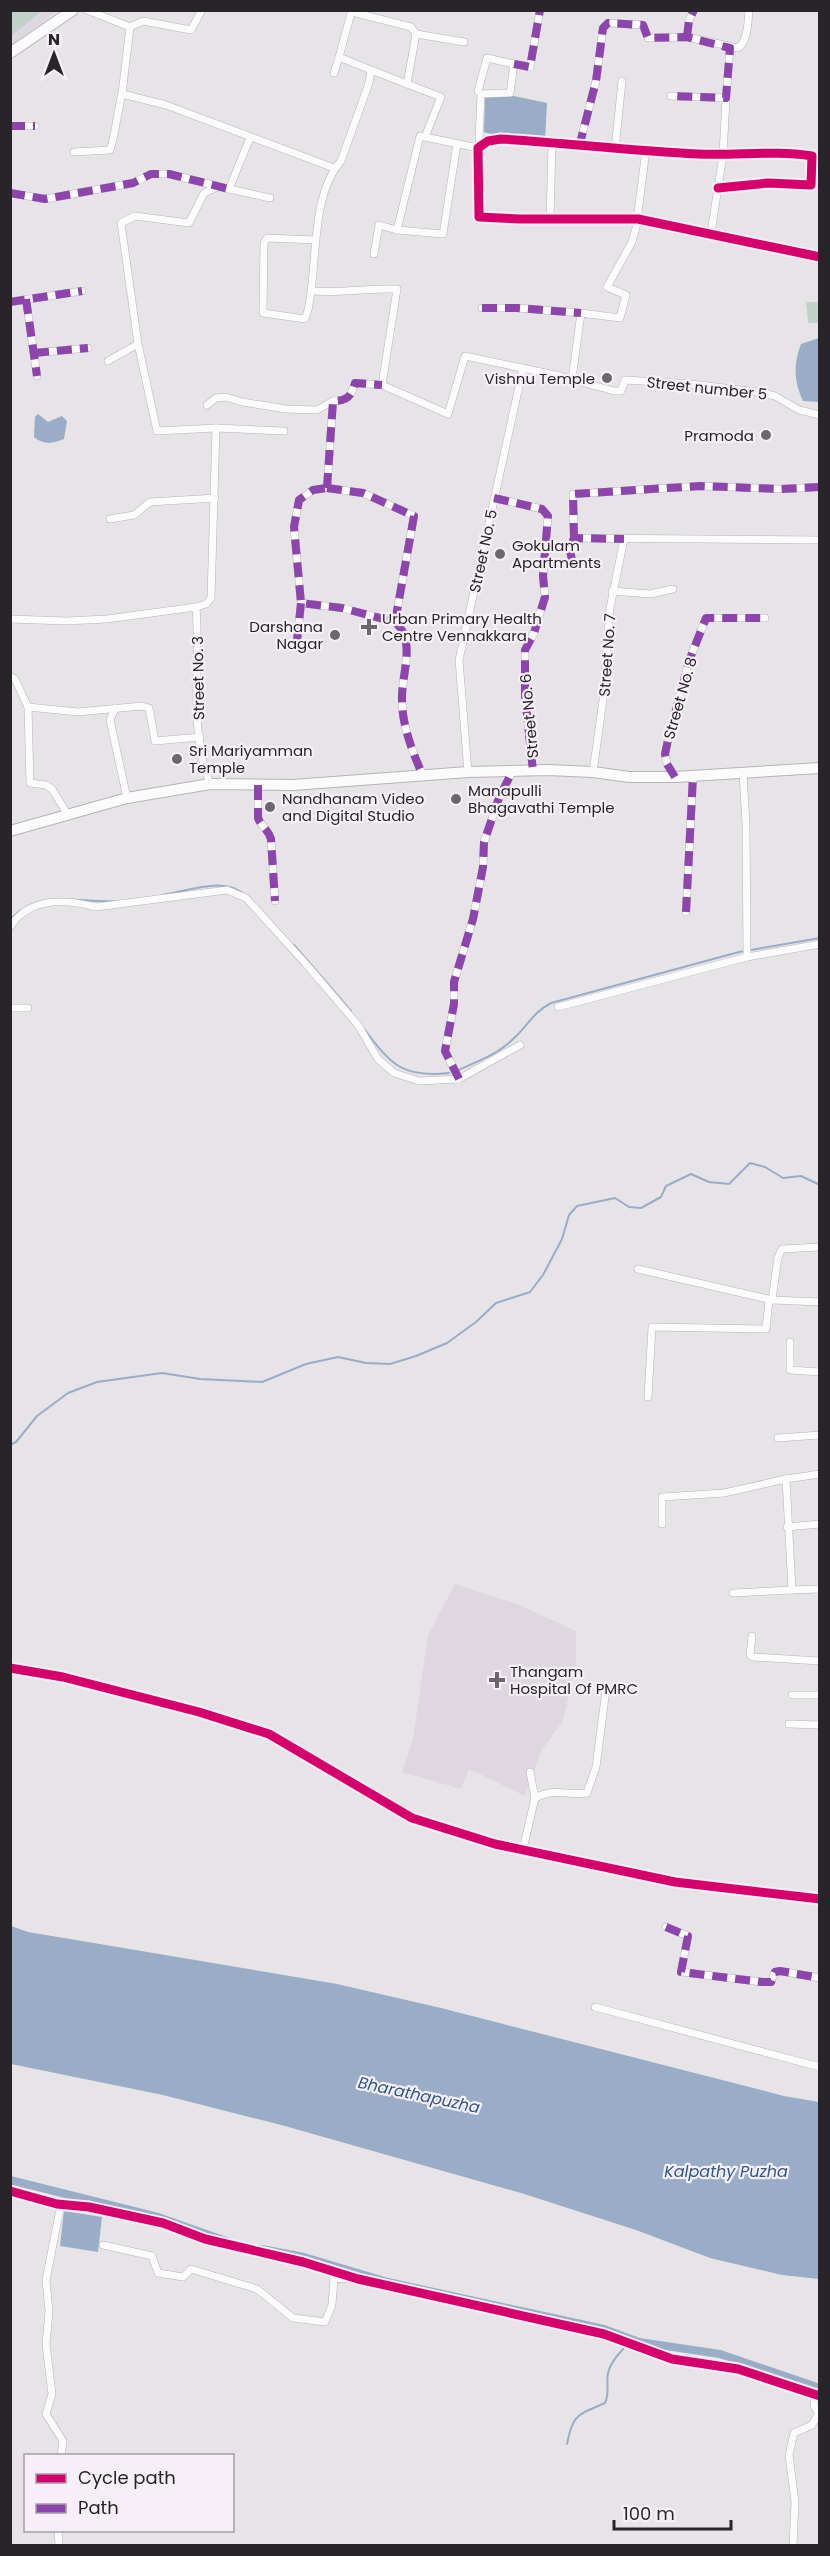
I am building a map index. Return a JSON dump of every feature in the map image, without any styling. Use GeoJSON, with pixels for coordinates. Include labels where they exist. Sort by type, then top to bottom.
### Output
{"type":"FeatureCollection","features":[{"type":"Feature","properties":{"kind":"street"},"geometry":{"type":"LineString","coordinates":[[10,53],[73,10]]}},
{"type":"Feature","properties":{"kind":"street"},"geometry":{"type":"LineString","coordinates":[[87,10],[130,27],[143,21],[191,30],[202,10]]}},
{"type":"Feature","properties":{"kind":"street"},"geometry":{"type":"LineString","coordinates":[[540,10],[530,67],[488,58],[478,91],[481,94],[479,140],[529,141],[579,147],[723,155],[766,152],[812,156],[811,185]]}},
{"type":"Feature","properties":{"kind":"street"},"geometry":{"type":"LineString","coordinates":[[687,37],[689,20],[694,10]]}},
{"type":"Feature","properties":{"kind":"street"},"geometry":{"type":"LineString","coordinates":[[579,147],[596,81],[603,28],[608,23],[643,25],[648,38],[687,37],[738,48],[742,45],[749,10]]}},
{"type":"Feature","properties":{"kind":"street"},"geometry":{"type":"LineString","coordinates":[[334,73],[352,11],[411,27],[416,34],[464,42]]}},
{"type":"Feature","properties":{"kind":"street"},"geometry":{"type":"LineString","coordinates":[[74,152],[110,150],[116,131],[130,27]]}},
{"type":"Feature","properties":{"kind":"street"},"geometry":{"type":"LineString","coordinates":[[407,84],[416,34]]}},
{"type":"Feature","properties":{"kind":"street"},"geometry":{"type":"LineString","coordinates":[[711,233],[723,155],[730,48]]}},
{"type":"Feature","properties":{"kind":"street"},"geometry":{"type":"LineString","coordinates":[[339,57],[441,97],[425,137]]}},
{"type":"Feature","properties":{"kind":"street"},"geometry":{"type":"LineString","coordinates":[[481,94],[510,93],[514,64]]}},
{"type":"Feature","properties":{"kind":"street"},"geometry":{"type":"LineString","coordinates":[[316,240],[267,238],[264,243],[263,313],[305,318],[312,291],[322,203],[334,168],[341,160],[369,83],[371,70]]}},
{"type":"Feature","properties":{"kind":"street"},"geometry":{"type":"LineString","coordinates":[[615,149],[622,81]]}},
{"type":"Feature","properties":{"kind":"street"},"geometry":{"type":"LineString","coordinates":[[122,94],[166,105],[334,168]]}},
{"type":"Feature","properties":{"kind":"street"},"geometry":{"type":"LineString","coordinates":[[671,96],[726,98]]}},
{"type":"Feature","properties":{"kind":"street"},"geometry":{"type":"LineString","coordinates":[[10,126],[35,126]]}},
{"type":"Feature","properties":{"kind":"street"},"geometry":{"type":"LineString","coordinates":[[397,230],[420,136],[478,148],[488,141]]}},
{"type":"Feature","properties":{"kind":"street"},"geometry":{"type":"LineString","coordinates":[[229,189],[250,138]]}},
{"type":"Feature","properties":{"kind":"street"},"geometry":{"type":"LineString","coordinates":[[374,254],[379,225],[397,230],[443,234],[457,144]]}},
{"type":"Feature","properties":{"kind":"street"},"geometry":{"type":"LineString","coordinates":[[550,219],[552,145]]}},
{"type":"Feature","properties":{"kind":"street"},"geometry":{"type":"LineString","coordinates":[[478,148],[479,217],[638,219],[819,257]]}},
{"type":"Feature","properties":{"kind":"street"},"geometry":{"type":"LineString","coordinates":[[482,308],[517,308],[620,318],[626,295],[607,287],[632,242],[638,219],[646,150]]}},
{"type":"Feature","properties":{"kind":"street"},"geometry":{"type":"LineString","coordinates":[[10,193],[45,199],[133,183],[151,174],[169,174],[270,198]]}},
{"type":"Feature","properties":{"kind":"street"},"geometry":{"type":"LineString","coordinates":[[718,188],[768,183],[811,185],[819,188]]}},
{"type":"Feature","properties":{"kind":"street"},"geometry":{"type":"LineString","coordinates":[[217,187],[204,193],[189,223],[135,216],[121,223],[138,344],[157,431],[216,428],[284,431]]}},
{"type":"Feature","properties":{"kind":"street"},"geometry":{"type":"LineString","coordinates":[[312,291],[335,293],[365,288],[397,289],[382,384]]}},
{"type":"Feature","properties":{"kind":"street"},"geometry":{"type":"LineString","coordinates":[[10,302],[82,291]]}},
{"type":"Feature","properties":{"kind":"street"},"geometry":{"type":"LineString","coordinates":[[26,299],[37,376]]}},
{"type":"Feature","properties":{"kind":"street"},"geometry":{"type":"LineString","coordinates":[[207,405],[216,398],[226,397],[286,410],[317,410],[352,396],[356,383],[382,384],[448,414],[465,356],[572,379],[581,313]]}},
{"type":"Feature","properties":{"kind":"street"},"geometry":{"type":"LineString","coordinates":[[108,361],[138,344]]}},
{"type":"Feature","properties":{"kind":"street"},"geometry":{"type":"LineString","coordinates":[[34,353],[88,348]]}},
{"type":"Feature","properties":{"kind":"street","name":"Street No. 5"},"geometry":{"type":"LineString","coordinates":[[468,772],[459,660],[523,368]]}},
{"type":"Feature","properties":{"kind":"street","name":"Street number 5"},"geometry":{"type":"LineString","coordinates":[[572,379],[603,390],[621,391],[625,380],[751,391],[775,396],[799,410],[819,415]]}},
{"type":"Feature","properties":{"kind":"street"},"geometry":{"type":"LineString","coordinates":[[327,488],[333,402]]}},
{"type":"Feature","properties":{"kind":"street"},"geometry":{"type":"LineString","coordinates":[[10,619],[66,621],[196,608],[206,604],[211,598],[216,428]]}},
{"type":"Feature","properties":{"kind":"street"},"geometry":{"type":"LineString","coordinates":[[573,566],[570,550],[574,538],[573,494],[700,486],[781,489],[819,487]]}},
{"type":"Feature","properties":{"kind":"street"},"geometry":{"type":"LineString","coordinates":[[297,641],[301,603],[294,527],[299,500],[313,490],[327,488],[363,493],[414,516],[395,622]]}},
{"type":"Feature","properties":{"kind":"street"},"geometry":{"type":"LineString","coordinates":[[110,519],[134,515],[150,502],[215,498]]}},
{"type":"Feature","properties":{"kind":"street","name":"Street No. 6"},"geometry":{"type":"LineString","coordinates":[[494,498],[542,509],[548,516],[543,576],[546,597],[534,633],[525,650],[525,696],[533,771]]}},
{"type":"Feature","properties":{"kind":"street"},"geometry":{"type":"LineString","coordinates":[[574,538],[819,540]]}},
{"type":"Feature","properties":{"kind":"street","name":"Street No. 7"},"geometry":{"type":"LineString","coordinates":[[593,772],[606,678],[612,591],[624,539]]}},
{"type":"Feature","properties":{"kind":"street"},"geometry":{"type":"LineString","coordinates":[[612,591],[650,594],[674,589]]}},
{"type":"Feature","properties":{"kind":"street"},"geometry":{"type":"LineString","coordinates":[[301,603],[342,608],[395,622],[402,628],[407,638],[402,701],[414,755],[423,776]]}},
{"type":"Feature","properties":{"kind":"street","name":"Street No. 3"},"geometry":{"type":"LineString","coordinates":[[196,608],[198,663],[195,693],[203,768],[210,784]]}},
{"type":"Feature","properties":{"kind":"street","name":"Street No. 8"},"geometry":{"type":"LineString","coordinates":[[675,777],[667,764],[665,754],[690,662],[706,618],[765,618]]}},
{"type":"Feature","properties":{"kind":"street"},"geometry":{"type":"LineString","coordinates":[[10,676],[15,679],[28,707],[30,783],[46,785],[52,789],[68,815]]}},
{"type":"Feature","properties":{"kind":"street"},"geometry":{"type":"LineString","coordinates":[[28,707],[78,712],[142,706],[149,708],[155,741],[200,737]]}},
{"type":"Feature","properties":{"kind":"street"},"geometry":{"type":"LineString","coordinates":[[113,710],[110,720],[128,798]]}},
{"type":"Feature","properties":{"kind":"street"},"geometry":{"type":"LineString","coordinates":[[10,831],[128,798],[210,784],[258,785],[468,772],[593,772],[629,777],[675,777],[819,768]]}},
{"type":"Feature","properties":{"kind":"street"},"geometry":{"type":"LineString","coordinates":[[459,1078],[445,1051],[454,1004],[454,982],[474,918],[483,867],[484,842],[512,772]]}},
{"type":"Feature","properties":{"kind":"street"},"geometry":{"type":"LineString","coordinates":[[742,774],[746,824],[747,957]]}},
{"type":"Feature","properties":{"kind":"street"},"geometry":{"type":"LineString","coordinates":[[686,912],[693,776]]}},
{"type":"Feature","properties":{"kind":"street"},"geometry":{"type":"LineString","coordinates":[[258,785],[259,823],[268,830],[271,839],[275,901]]}},
{"type":"Feature","properties":{"kind":"street"},"geometry":{"type":"LineString","coordinates":[[10,927],[26,911],[40,904],[76,902],[96,907],[221,890],[234,891],[246,898],[336,998],[358,1025],[385,1066],[394,1073],[419,1081],[459,1078],[520,1045]]}},
{"type":"Feature","properties":{"kind":"street"},"geometry":{"type":"LineString","coordinates":[[558,1007],[747,957],[819,944]]}},
{"type":"Feature","properties":{"kind":"street"},"geometry":{"type":"LineString","coordinates":[[10,1008],[28,1008]]}},
{"type":"Feature","properties":{"kind":"street"},"geometry":{"type":"LineString","coordinates":[[648,1397],[652,1327],[766,1329],[778,1257],[782,1249],[819,1247]]}},
{"type":"Feature","properties":{"kind":"street"},"geometry":{"type":"LineString","coordinates":[[638,1269],[770,1300],[819,1302]]}},
{"type":"Feature","properties":{"kind":"street"},"geometry":{"type":"LineString","coordinates":[[790,1342],[790,1370],[819,1372]]}},
{"type":"Feature","properties":{"kind":"street"},"geometry":{"type":"LineString","coordinates":[[777,1438],[819,1435]]}},
{"type":"Feature","properties":{"kind":"street"},"geometry":{"type":"LineString","coordinates":[[662,1524],[662,1497],[724,1493],[819,1474]]}},
{"type":"Feature","properties":{"kind":"street"},"geometry":{"type":"LineString","coordinates":[[786,1479],[792,1590]]}},
{"type":"Feature","properties":{"kind":"street"},"geometry":{"type":"LineString","coordinates":[[787,1527],[819,1524]]}},
{"type":"Feature","properties":{"kind":"street"},"geometry":{"type":"LineString","coordinates":[[733,1593],[819,1589]]}},
{"type":"Feature","properties":{"kind":"street"},"geometry":{"type":"LineString","coordinates":[[752,1636],[750,1655],[753,1658],[819,1661]]}},
{"type":"Feature","properties":{"kind":"street"},"geometry":{"type":"LineString","coordinates":[[10,1668],[63,1677],[199,1712],[269,1734],[412,1818],[495,1844],[582,1864],[709,1887],[819,1899]]}},
{"type":"Feature","properties":{"kind":"street"},"geometry":{"type":"LineString","coordinates":[[535,1798],[556,1791],[587,1793],[597,1767],[606,1690]]}},
{"type":"Feature","properties":{"kind":"street"},"geometry":{"type":"LineString","coordinates":[[792,1695],[819,1695]]}},
{"type":"Feature","properties":{"kind":"street"},"geometry":{"type":"LineString","coordinates":[[789,1724],[819,1725]]}},
{"type":"Feature","properties":{"kind":"street"},"geometry":{"type":"LineString","coordinates":[[523,1849],[535,1798],[530,1772]]}},
{"type":"Feature","properties":{"kind":"street"},"geometry":{"type":"LineString","coordinates":[[666,1927],[688,1936],[681,1972],[762,1982],[771,1982],[775,1972],[780,1971],[819,1978]]}},
{"type":"Feature","properties":{"kind":"street"},"geometry":{"type":"LineString","coordinates":[[595,2007],[819,2067]]}},
{"type":"Feature","properties":{"kind":"street"},"geometry":{"type":"LineString","coordinates":[[10,2191],[61,2204],[89,2207],[163,2223],[205,2239],[303,2262],[358,2279],[604,2334],[672,2359],[738,2368],[818,2395],[813,2404],[819,2413],[812,2426],[794,2433],[789,2455],[795,2502],[793,2546]]}},
{"type":"Feature","properties":{"kind":"street"},"geometry":{"type":"LineString","coordinates":[[61,2204],[46,2280],[49,2311],[46,2344],[52,2394],[46,2414],[63,2441],[61,2454]]}},
{"type":"Feature","properties":{"kind":"street"},"geometry":{"type":"LineString","coordinates":[[104,2245],[152,2256],[158,2273],[183,2277],[191,2269],[257,2289],[294,2318],[325,2322],[332,2305],[334,2278],[358,2279]]}},
{"type":"Feature","properties":{"kind":"shaded area"},"geometry":{"type":"Polygon","coordinates":[[[11,10],[42,10],[42,11],[11,36],[11,10]]]}},
{"type":"Feature","properties":{"kind":"shaded area"},"geometry":{"type":"Polygon","coordinates":[[[11,11],[58,11],[11,46],[11,11]]]}},
{"type":"Feature","properties":{"kind":"shaded area"},"geometry":{"type":"Polygon","coordinates":[[[806,302],[819,302],[819,323],[808,323],[806,302]]]}},
{"type":"Feature","properties":{"kind":"shaded area","name":"Thangam Hospital Of PMRC"},"geometry":{"type":"Polygon","coordinates":[[[455,1584],[517,1604],[576,1631],[576,1663],[563,1721],[541,1751],[525,1796],[469,1769],[461,1789],[402,1772],[413,1739],[428,1635],[455,1584]]]}},
{"type":"Feature","properties":{"kind":"water"},"geometry":{"type":"Polygon","coordinates":[[[514,96],[547,103],[545,140],[498,136],[484,132],[485,97],[514,96]]]}},
{"type":"Feature","properties":{"kind":"water"},"geometry":{"type":"Polygon","coordinates":[[[819,338],[819,402],[803,401],[796,373],[798,351],[801,344],[819,338]]]}},
{"type":"Feature","properties":{"kind":"water"},"geometry":{"type":"Polygon","coordinates":[[[38,414],[48,422],[62,416],[67,421],[64,439],[48,443],[34,437],[35,417],[38,414]]]}},
{"type":"Feature","properties":{"kind":"water","name":"Kalpathy Puzha"},"geometry":{"type":"Polygon","coordinates":[[[11,1926],[28,1932],[337,1984],[441,2008],[784,2096],[819,2102],[819,2279],[782,2275],[710,2258],[636,2230],[521,2193],[285,2126],[163,2095],[11,2064],[11,1926]]]}},
{"type":"Feature","properties":{"kind":"water"},"geometry":{"type":"Polygon","coordinates":[[[64,2211],[102,2217],[98,2252],[60,2246],[64,2211]]]}},
{"type":"Feature","properties":{"kind":"waterway"},"geometry":{"type":"LineString","coordinates":[[163,895],[218,885],[228,886],[246,896]]}},
{"type":"Feature","properties":{"kind":"waterway"},"geometry":{"type":"LineString","coordinates":[[10,920],[22,910],[47,900],[119,901]]}},
{"type":"Feature","properties":{"kind":"waterway"},"geometry":{"type":"LineString","coordinates":[[458,1070],[501,1049],[539,1011],[551,1003],[739,952],[820,938]]}},
{"type":"Feature","properties":{"kind":"waterway"},"geometry":{"type":"LineString","coordinates":[[294,945],[351,1011]]}},
{"type":"Feature","properties":{"kind":"waterway"},"geometry":{"type":"LineString","coordinates":[[365,1030],[391,1060],[409,1071],[449,1073]]}},
{"type":"Feature","properties":{"kind":"waterway"},"geometry":{"type":"LineString","coordinates":[[10,1445],[16,1442],[37,1416],[68,1393],[97,1382],[162,1373],[200,1379],[262,1382],[306,1364],[338,1357],[366,1363],[390,1364],[447,1343],[476,1322],[496,1303],[530,1292],[543,1275],[562,1239],[569,1215],[577,1206],[615,1198],[629,1207],[641,1208],[661,1197],[666,1186],[691,1174],[709,1182],[729,1184],[750,1163],[765,1167],[783,1178],[801,1176],[820,1185]]}},
{"type":"Feature","properties":{"kind":"waterway"},"geometry":{"type":"LineString","coordinates":[[10,2180],[158,2217],[232,2243]]}},
{"type":"Feature","properties":{"kind":"waterway"},"geometry":{"type":"LineString","coordinates":[[262,2249],[304,2257],[388,2282],[604,2329],[639,2342],[720,2354],[820,2388]]}},
{"type":"Feature","properties":{"kind":"waterway"},"geometry":{"type":"LineString","coordinates":[[567,2444],[572,2426],[578,2416],[605,2403],[609,2369],[624,2348]]}},
{"type":"Feature","properties":{"kind":"marked path"},"geometry":{"type":"LineString","coordinates":[[514,64],[530,67],[540,10]]}},
{"type":"Feature","properties":{"kind":"marked path"},"geometry":{"type":"LineString","coordinates":[[687,37],[689,20],[694,10]]}},
{"type":"Feature","properties":{"kind":"marked path"},"geometry":{"type":"LineString","coordinates":[[579,147],[596,81],[603,28],[608,23],[643,25],[648,38],[687,37],[730,48],[726,98],[671,96]]}},
{"type":"Feature","properties":{"kind":"marked path"},"geometry":{"type":"LineString","coordinates":[[10,126],[35,126]]}},
{"type":"Feature","properties":{"kind":"marked path"},"geometry":{"type":"LineString","coordinates":[[10,193],[45,199],[133,183],[151,174],[169,174],[229,189]]}},
{"type":"Feature","properties":{"kind":"marked path"},"geometry":{"type":"LineString","coordinates":[[10,302],[82,291]]}},
{"type":"Feature","properties":{"kind":"marked path"},"geometry":{"type":"LineString","coordinates":[[26,299],[37,376]]}},
{"type":"Feature","properties":{"kind":"marked path"},"geometry":{"type":"LineString","coordinates":[[482,308],[581,313]]}},
{"type":"Feature","properties":{"kind":"marked path"},"geometry":{"type":"LineString","coordinates":[[34,353],[88,348]]}},
{"type":"Feature","properties":{"kind":"marked path"},"geometry":{"type":"LineString","coordinates":[[327,488],[333,401],[348,397],[355,383],[382,385]]}},
{"type":"Feature","properties":{"kind":"marked path"},"geometry":{"type":"LineString","coordinates":[[574,538],[573,494],[700,486],[781,489],[820,487]]}},
{"type":"Feature","properties":{"kind":"marked path"},"geometry":{"type":"LineString","coordinates":[[327,488],[363,493],[414,516],[395,622],[342,608],[301,603],[294,527],[299,500],[313,490],[327,488]]}},
{"type":"Feature","properties":{"kind":"marked path"},"geometry":{"type":"LineString","coordinates":[[494,498],[542,509],[548,516],[543,576],[545,597],[534,633],[525,650],[525,696],[533,771]]}},
{"type":"Feature","properties":{"kind":"marked path"},"geometry":{"type":"LineString","coordinates":[[573,566],[570,550],[574,538],[624,539]]}},
{"type":"Feature","properties":{"kind":"marked path"},"geometry":{"type":"LineString","coordinates":[[297,641],[301,603]]}},
{"type":"Feature","properties":{"kind":"marked path"},"geometry":{"type":"LineString","coordinates":[[675,777],[667,764],[665,754],[689,661],[706,618],[765,618]]}},
{"type":"Feature","properties":{"kind":"marked path"},"geometry":{"type":"LineString","coordinates":[[395,622],[402,630],[407,648],[402,710],[412,749],[423,776]]}},
{"type":"Feature","properties":{"kind":"marked path"},"geometry":{"type":"LineString","coordinates":[[459,1079],[445,1051],[454,1004],[454,982],[473,919],[483,867],[484,842],[499,798],[512,772]]}},
{"type":"Feature","properties":{"kind":"marked path"},"geometry":{"type":"LineString","coordinates":[[686,912],[693,776]]}},
{"type":"Feature","properties":{"kind":"marked path"},"geometry":{"type":"LineString","coordinates":[[258,785],[258,818],[271,839],[275,901]]}},
{"type":"Feature","properties":{"kind":"marked path"},"geometry":{"type":"LineString","coordinates":[[666,1927],[688,1936],[681,1972],[762,1982],[771,1982],[775,1972],[780,1971],[820,1978]]}},
{"type":"Feature","properties":{"kind":"cycle path"},"geometry":{"type":"LineString","coordinates":[[718,188],[768,183],[811,185],[812,156],[784,153],[673,153],[501,139],[488,141],[478,148],[479,217],[638,219],[820,257]]}},
{"type":"Feature","properties":{"kind":"cycle path"},"geometry":{"type":"LineString","coordinates":[[10,1668],[63,1677],[199,1712],[269,1734],[412,1818],[495,1844],[675,1882],[820,1899]]}},
{"type":"Feature","properties":{"kind":"cycle path"},"geometry":{"type":"LineString","coordinates":[[10,2191],[57,2204],[89,2207],[163,2223],[205,2239],[303,2262],[358,2279],[604,2334],[672,2359],[738,2369],[820,2396]]}},
{"type":"Feature","properties":{"kind":"place","name":"Vishnu Temple"},"geometry":{"type":"Point","coordinates":[607,378]}},
{"type":"Feature","properties":{"kind":"place","name":"Pramoda"},"geometry":{"type":"Point","coordinates":[766,435]}},
{"type":"Feature","properties":{"kind":"place","name":"Gokulam Apartments"},"geometry":{"type":"Point","coordinates":[500,554]}},
{"type":"Feature","properties":{"kind":"place","name":"Urban Primary Health Centre Vennakkara"},"geometry":{"type":"Point","coordinates":[369,627]}},
{"type":"Feature","properties":{"kind":"place","name":"Darshana Nagar"},"geometry":{"type":"Point","coordinates":[335,635]}},
{"type":"Feature","properties":{"kind":"place","name":"Sri Mariyamman Temple"},"geometry":{"type":"Point","coordinates":[177,759]}},
{"type":"Feature","properties":{"kind":"place","name":"Manapulli Bhagavathi Temple"},"geometry":{"type":"Point","coordinates":[456,799]}},
{"type":"Feature","properties":{"kind":"place","name":"Nandhanam Video and Digital Studio"},"geometry":{"type":"Point","coordinates":[270,807]}},
{"type":"Feature","properties":{"kind":"place","name":"Thangam Hospital Of PMRC"},"geometry":{"type":"Point","coordinates":[497,1680]}},
{"type":"Feature","properties":{"kind":"water label","name":"Bharathapuzha"},"geometry":{"type":"Point","coordinates":[419,2095]}}]}
